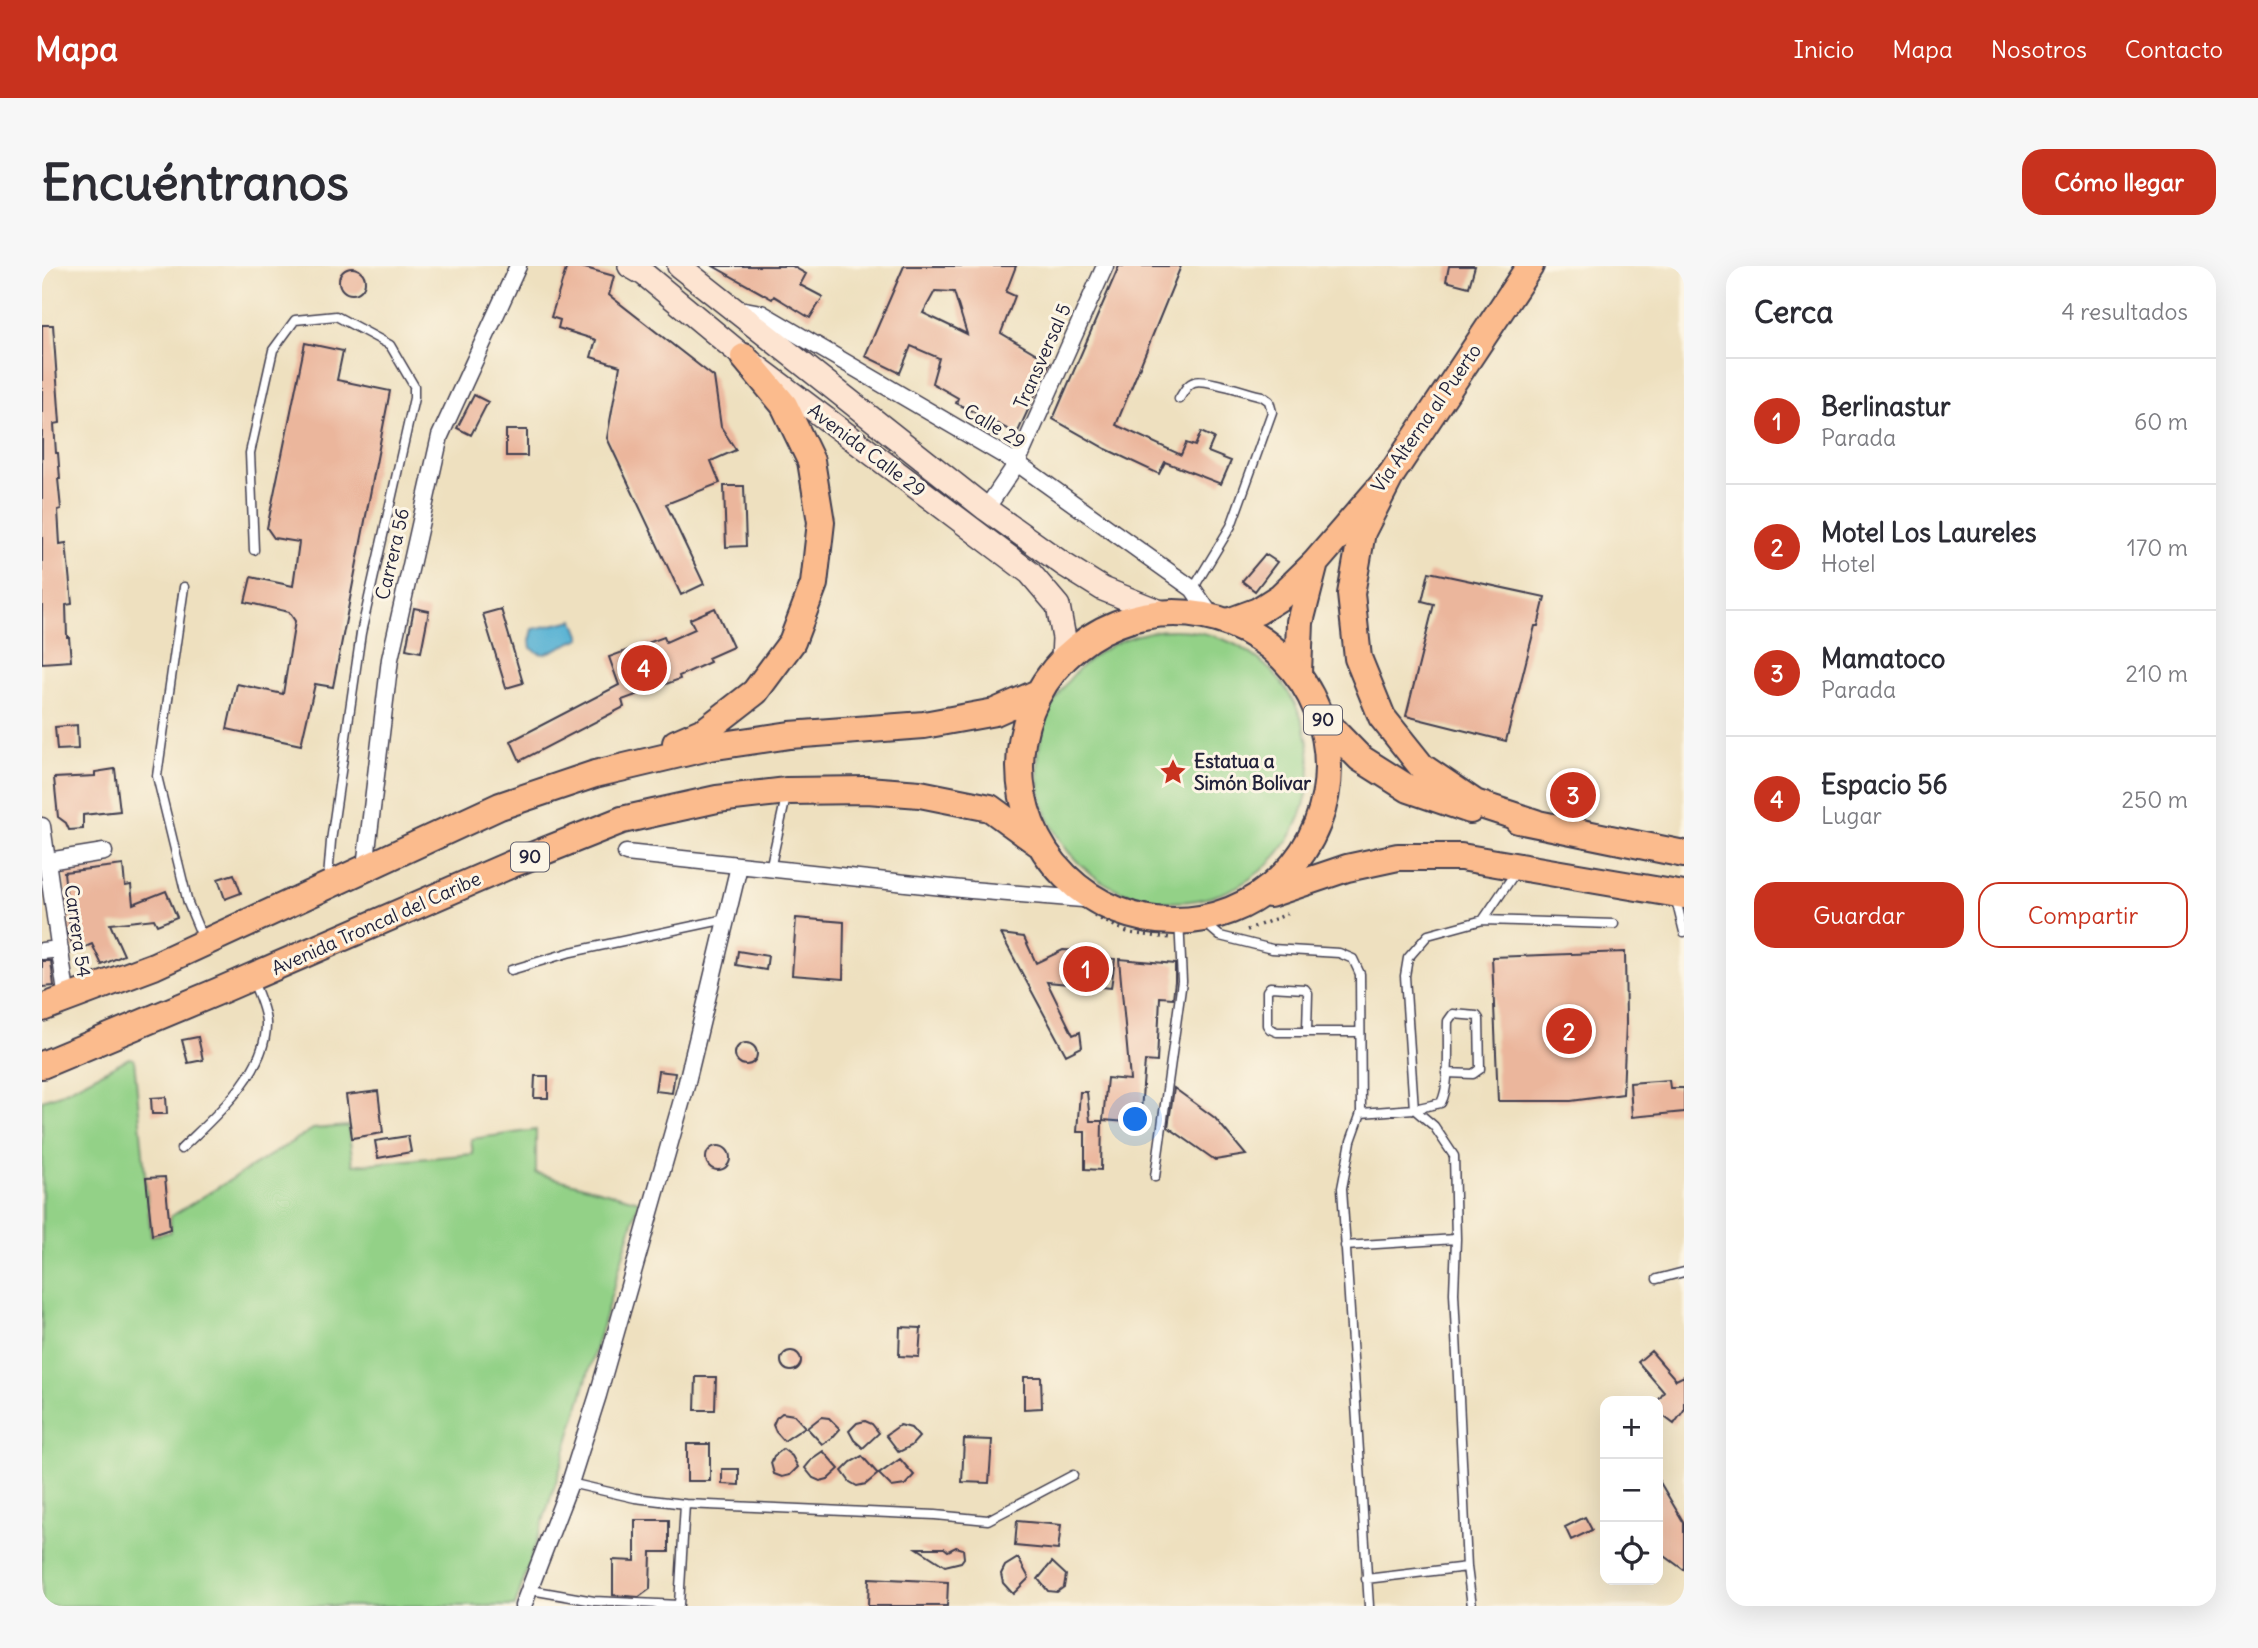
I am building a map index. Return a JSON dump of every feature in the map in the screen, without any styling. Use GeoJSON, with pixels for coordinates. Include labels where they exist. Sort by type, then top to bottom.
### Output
{"type":"FeatureCollection","features":[{"type":"Feature","properties":{"kind":"main road","name":"Avenida Calle 29"},"geometry":{"type":"LineString","coordinates":[[630,266],[644,274],[744,357],[1030,573],[1058,606],[1064,638],[1063,659]]}},
{"type":"Feature","properties":{"kind":"main road","name":"Avenida Calle 29"},"geometry":{"type":"LineString","coordinates":[[679,266],[986,509],[1103,589],[1163,613]]}},
{"type":"Feature","properties":{"kind":"main road","name":"Vía Alterna al Puerto"},"geometry":{"type":"LineString","coordinates":[[1220,619],[1258,611],[1280,597],[1315,563],[1391,474],[1530,266]]}},
{"type":"Feature","properties":{"kind":"main road"},"geometry":{"type":"LineString","coordinates":[[596,774],[706,730],[755,692],[792,642],[814,584],[821,522],[810,461],[784,405],[744,357]]}},
{"type":"Feature","properties":{"kind":"main road"},"geometry":{"type":"LineString","coordinates":[[1391,474],[1362,532],[1351,594],[1357,658],[1382,717],[1422,766],[1475,803],[1536,823]]}},
{"type":"Feature","properties":{"kind":"main road","name":"Vía Alterna al Puerto"},"geometry":{"type":"LineString","coordinates":[[1298,673],[1300,622],[1315,563]]}},
{"type":"Feature","properties":{"kind":"main road","name":"90"},"geometry":{"type":"LineString","coordinates":[[1679,894],[1461,857],[1398,857],[1348,868],[1255,899],[1225,914],[1158,921],[1126,914],[1095,900],[1063,875],[1038,843],[1026,814],[1020,783],[1020,752],[1026,721],[1038,693],[1063,659],[1093,636],[1126,620],[1163,613],[1188,613],[1220,619],[1267,642],[1298,673],[1322,719],[1360,758],[1409,789],[1472,811],[1684,854]]}},
{"type":"Feature","properties":{"kind":"main road","name":"90"},"geometry":{"type":"LineString","coordinates":[[54,1004],[154,966],[500,806],[596,774],[709,747],[790,734],[924,725],[995,712],[1038,693]]}},
{"type":"Feature","properties":{"kind":"main road","name":"90"},"geometry":{"type":"LineString","coordinates":[[1255,899],[1295,866],[1321,821],[1330,770],[1322,719]]}},
{"type":"Feature","properties":{"kind":"main road","name":"Avenida Troncal del Caribe"},"geometry":{"type":"LineString","coordinates":[[42,1065],[512,863],[622,820],[717,799],[787,791],[867,790],[920,794],[990,808],[1038,843]]}},
{"type":"Feature","properties":{"kind":"street","name":"Carrera 56"},"geometry":{"type":"LineString","coordinates":[[365,867],[390,659],[440,436],[518,266]]}},
{"type":"Feature","properties":{"kind":"street","name":"Transversal 5"},"geometry":{"type":"LineString","coordinates":[[986,509],[1017,463],[1104,266]]}},
{"type":"Feature","properties":{"kind":"street","name":"Calle 29"},"geometry":{"type":"LineString","coordinates":[[732,308],[761,313],[1017,463],[1193,589],[1220,619]]}},
{"type":"Feature","properties":{"kind":"street","name":"Carrera 54"},"geometry":{"type":"LineString","coordinates":[[42,826],[44,862],[60,949],[54,1004]]}},
{"type":"Feature","properties":{"kind":"street"},"geometry":{"type":"LineString","coordinates":[[44,862],[104,852]]}},
{"type":"Feature","properties":{"kind":"street"},"geometry":{"type":"LineString","coordinates":[[626,853],[971,890],[1095,900]]}},
{"type":"Feature","properties":{"kind":"street"},"geometry":{"type":"LineString","coordinates":[[523,1606],[570,1483],[598,1395],[686,1086],[740,866]]}},
{"type":"Feature","properties":{"kind":"street"},"geometry":{"type":"LineString","coordinates":[[42,951],[60,949]]}},
{"type":"Feature","properties":{"kind":"lane"},"geometry":{"type":"LineString","coordinates":[[254,550],[250,453],[273,350],[295,320],[336,316],[390,345],[414,386],[414,398],[362,633],[331,841],[328,885]]}},
{"type":"Feature","properties":{"kind":"lane"},"geometry":{"type":"LineString","coordinates":[[1179,399],[1187,386],[1193,382],[1205,381],[1262,397],[1269,401],[1272,412],[1231,526],[1193,589]]}},
{"type":"Feature","properties":{"kind":"lane"},"geometry":{"type":"LineString","coordinates":[[184,587],[157,776],[188,903],[204,942]]}},
{"type":"Feature","properties":{"kind":"lane"},"geometry":{"type":"LineString","coordinates":[[770,869],[787,791]]}},
{"type":"Feature","properties":{"kind":"lane"},"geometry":{"type":"LineString","coordinates":[[1483,920],[1520,866]]}},
{"type":"Feature","properties":{"kind":"lane"},"geometry":{"type":"LineString","coordinates":[[1679,894],[1684,932]]}},
{"type":"Feature","properties":{"kind":"lane"},"geometry":{"type":"LineString","coordinates":[[511,970],[571,952],[727,919]]}},
{"type":"Feature","properties":{"kind":"lane"},"geometry":{"type":"LineString","coordinates":[[1155,1177],[1189,919],[1220,936],[1272,949],[1339,953],[1353,959],[1360,974],[1361,1113],[1351,1141],[1342,1188],[1369,1606]]}},
{"type":"Feature","properties":{"kind":"lane"},"geometry":{"type":"LineString","coordinates":[[1472,1606],[1467,1567],[1454,1293],[1457,1240],[1454,1156],[1434,1126],[1414,1109],[1405,976],[1408,958],[1428,935],[1483,920],[1614,924]]}},
{"type":"Feature","properties":{"kind":"lane"},"geometry":{"type":"LineString","coordinates":[[181,1149],[237,1094],[264,1042],[266,1021],[251,977]]}},
{"type":"Feature","properties":{"kind":"lane"},"geometry":{"type":"LineString","coordinates":[[1307,1031],[1308,993],[1305,989],[1270,987],[1267,991],[1267,1025],[1270,1029],[1277,1032],[1360,1032]]}},
{"type":"Feature","properties":{"kind":"lane"},"geometry":{"type":"LineString","coordinates":[[1361,1113],[1414,1109],[1441,1103],[1444,1097],[1450,1017],[1453,1014],[1477,1016],[1480,1069],[1473,1074],[1446,1073]]}},
{"type":"Feature","properties":{"kind":"lane"},"geometry":{"type":"LineString","coordinates":[[1345,1245],[1457,1240]]}},
{"type":"Feature","properties":{"kind":"lane"},"geometry":{"type":"LineString","coordinates":[[1657,1279],[1684,1272]]}},
{"type":"Feature","properties":{"kind":"lane"},"geometry":{"type":"LineString","coordinates":[[570,1483],[635,1498],[685,1504],[935,1515],[988,1520],[1073,1475]]}},
{"type":"Feature","properties":{"kind":"lane"},"geometry":{"type":"LineString","coordinates":[[531,1590],[594,1601],[679,1605],[685,1504]]}},
{"type":"Feature","properties":{"kind":"lane"},"geometry":{"type":"LineString","coordinates":[[1366,1579],[1467,1567]]}},
{"type":"Feature","properties":{"kind":"green space"},"geometry":{"type":"Polygon","coordinates":[[[1174,630],[1201,633],[1226,640],[1250,653],[1270,670],[1287,690],[1300,714],[1307,739],[1310,766],[1307,793],[1300,818],[1287,842],[1270,862],[1250,879],[1226,892],[1201,899],[1174,902],[1147,899],[1122,892],[1098,879],[1078,862],[1061,842],[1048,818],[1041,793],[1038,766],[1041,739],[1048,714],[1061,690],[1078,670],[1098,653],[1122,640],[1147,633],[1174,630]]]}},
{"type":"Feature","properties":{"kind":"green space"},"geometry":{"type":"Polygon","coordinates":[[[129,1058],[134,1059],[151,1236],[171,1232],[170,1217],[313,1129],[348,1126],[353,1165],[473,1154],[471,1139],[536,1130],[536,1173],[639,1201],[558,1476],[515,1606],[42,1606],[42,1100],[60,1094],[129,1058]]]}},
{"type":"Feature","properties":{"kind":"water"},"geometry":{"type":"Polygon","coordinates":[[[574,620],[581,638],[545,654],[531,648],[533,629],[574,620]]]}},
{"type":"Feature","properties":{"kind":"building"},"geometry":{"type":"Polygon","coordinates":[[[567,266],[578,266],[614,276],[609,295],[714,377],[721,427],[736,450],[711,461],[720,483],[666,504],[704,584],[681,595],[607,438],[620,366],[591,357],[596,340],[558,328],[560,320],[551,317],[567,266]]]}},
{"type":"Feature","properties":{"kind":"building"},"geometry":{"type":"Polygon","coordinates":[[[713,266],[792,266],[806,274],[800,285],[823,297],[810,318],[774,296],[772,299],[713,266]]]}},
{"type":"Feature","properties":{"kind":"building"},"geometry":{"type":"Polygon","coordinates":[[[904,266],[1016,266],[1006,292],[1015,296],[1001,333],[1050,362],[1017,434],[956,403],[958,398],[932,383],[939,358],[911,346],[900,373],[865,356],[904,266]],[[935,291],[923,313],[967,334],[954,292],[935,291]]]}},
{"type":"Feature","properties":{"kind":"building"},"geometry":{"type":"Polygon","coordinates":[[[1119,266],[1181,266],[1116,425],[1181,455],[1186,443],[1195,446],[1201,432],[1214,438],[1208,452],[1231,461],[1221,484],[1165,462],[1159,474],[1106,449],[1053,419],[1119,266]]]}},
{"type":"Feature","properties":{"kind":"building"},"geometry":{"type":"Polygon","coordinates":[[[1449,266],[1475,266],[1469,287],[1446,281],[1449,266]]]}},
{"type":"Feature","properties":{"kind":"building"},"geometry":{"type":"Polygon","coordinates":[[[352,268],[361,272],[365,281],[361,290],[352,294],[343,290],[339,281],[343,272],[352,268]]]}},
{"type":"Feature","properties":{"kind":"building"},"geometry":{"type":"Polygon","coordinates":[[[42,325],[53,325],[60,423],[54,424],[60,479],[60,544],[66,543],[72,604],[66,605],[71,661],[42,663],[42,325]]]}},
{"type":"Feature","properties":{"kind":"building"},"geometry":{"type":"Polygon","coordinates":[[[305,343],[343,351],[337,380],[390,391],[333,687],[315,684],[301,745],[227,729],[237,684],[283,694],[295,621],[289,612],[245,602],[251,577],[293,586],[299,542],[274,538],[267,528],[305,343]]]}},
{"type":"Feature","properties":{"kind":"building"},"geometry":{"type":"Polygon","coordinates":[[[474,395],[488,402],[471,435],[457,428],[474,395]]]}},
{"type":"Feature","properties":{"kind":"building"},"geometry":{"type":"Polygon","coordinates":[[[506,430],[527,430],[527,456],[506,456],[506,430]]]}},
{"type":"Feature","properties":{"kind":"building"},"geometry":{"type":"Polygon","coordinates":[[[724,486],[744,486],[746,546],[726,547],[724,486]]]}},
{"type":"Feature","properties":{"kind":"building"},"geometry":{"type":"Polygon","coordinates":[[[1265,554],[1277,562],[1255,591],[1242,581],[1265,554]]]}},
{"type":"Feature","properties":{"kind":"building"},"geometry":{"type":"Polygon","coordinates":[[[1429,572],[1545,597],[1506,741],[1406,716],[1434,604],[1422,601],[1429,572]]]}},
{"type":"Feature","properties":{"kind":"building"},"geometry":{"type":"Polygon","coordinates":[[[414,608],[429,611],[421,652],[406,649],[414,608]]]}},
{"type":"Feature","properties":{"kind":"building"},"geometry":{"type":"Polygon","coordinates":[[[715,608],[733,647],[708,658],[710,662],[679,676],[680,679],[622,700],[624,707],[520,761],[511,741],[619,685],[609,657],[664,637],[666,642],[695,629],[690,619],[715,608]]]}},
{"type":"Feature","properties":{"kind":"building"},"geometry":{"type":"Polygon","coordinates":[[[501,609],[523,683],[506,688],[483,614],[501,609]]]}},
{"type":"Feature","properties":{"kind":"building"},"geometry":{"type":"Polygon","coordinates":[[[77,725],[78,749],[57,750],[55,727],[77,725]]]}},
{"type":"Feature","properties":{"kind":"building"},"geometry":{"type":"Polygon","coordinates":[[[115,769],[120,811],[83,815],[83,829],[69,830],[66,823],[58,817],[54,778],[95,776],[95,772],[115,769]]]}},
{"type":"Feature","properties":{"kind":"building"},"geometry":{"type":"Polygon","coordinates":[[[123,865],[125,886],[131,885],[133,904],[166,891],[177,917],[157,925],[154,919],[110,924],[124,955],[102,965],[92,944],[76,951],[68,935],[67,929],[70,928],[64,872],[123,865]]]}},
{"type":"Feature","properties":{"kind":"building"},"geometry":{"type":"Polygon","coordinates":[[[234,874],[241,893],[225,899],[218,879],[234,874]]]}},
{"type":"Feature","properties":{"kind":"building"},"geometry":{"type":"Polygon","coordinates":[[[796,918],[844,922],[843,979],[792,975],[796,918]]]}},
{"type":"Feature","properties":{"kind":"building"},"geometry":{"type":"Polygon","coordinates":[[[1001,934],[1024,937],[1036,963],[1063,950],[1082,951],[1082,955],[1115,959],[1111,988],[1047,982],[1073,1035],[1080,1032],[1082,1047],[1066,1055],[1001,934]]]}},
{"type":"Feature","properties":{"kind":"building"},"geometry":{"type":"Polygon","coordinates":[[[738,951],[768,956],[766,970],[736,965],[738,951]]]}},
{"type":"Feature","properties":{"kind":"building"},"geometry":{"type":"Polygon","coordinates":[[[1625,952],[1623,1094],[1571,1101],[1498,1101],[1492,957],[1625,952]]]}},
{"type":"Feature","properties":{"kind":"building"},"geometry":{"type":"Polygon","coordinates":[[[1119,959],[1175,964],[1173,998],[1160,997],[1157,1062],[1145,1061],[1140,1123],[1103,1120],[1107,1078],[1130,1080],[1119,959]]]}},
{"type":"Feature","properties":{"kind":"building"},"geometry":{"type":"Polygon","coordinates":[[[42,961],[51,961],[54,986],[42,987],[42,961]]]}},
{"type":"Feature","properties":{"kind":"building"},"geometry":{"type":"Polygon","coordinates":[[[198,1037],[203,1060],[188,1063],[182,1040],[198,1037]]]}},
{"type":"Feature","properties":{"kind":"building"},"geometry":{"type":"Polygon","coordinates":[[[746,1043],[754,1046],[757,1054],[754,1062],[746,1065],[738,1062],[735,1054],[738,1046],[746,1043]]]}},
{"type":"Feature","properties":{"kind":"building"},"geometry":{"type":"Polygon","coordinates":[[[658,1071],[675,1073],[672,1093],[655,1091],[658,1071]]]}},
{"type":"Feature","properties":{"kind":"building"},"geometry":{"type":"Polygon","coordinates":[[[535,1076],[548,1076],[548,1098],[534,1098],[535,1076]]]}},
{"type":"Feature","properties":{"kind":"building"},"geometry":{"type":"Polygon","coordinates":[[[1669,1080],[1670,1088],[1684,1088],[1684,1112],[1632,1117],[1630,1083],[1669,1080]]]}},
{"type":"Feature","properties":{"kind":"building"},"geometry":{"type":"Polygon","coordinates":[[[1174,1088],[1215,1118],[1246,1155],[1215,1160],[1168,1127],[1174,1088]]]}},
{"type":"Feature","properties":{"kind":"building"},"geometry":{"type":"Polygon","coordinates":[[[378,1091],[383,1133],[352,1138],[346,1095],[378,1091]]]}},
{"type":"Feature","properties":{"kind":"building"},"geometry":{"type":"Polygon","coordinates":[[[1080,1092],[1087,1092],[1090,1121],[1102,1121],[1101,1170],[1085,1169],[1085,1132],[1077,1132],[1080,1092]]]}},
{"type":"Feature","properties":{"kind":"building"},"geometry":{"type":"Polygon","coordinates":[[[166,1097],[167,1114],[152,1114],[151,1098],[166,1097]]]}},
{"type":"Feature","properties":{"kind":"building"},"geometry":{"type":"Polygon","coordinates":[[[408,1136],[411,1152],[378,1158],[375,1141],[408,1136]]]}},
{"type":"Feature","properties":{"kind":"building"},"geometry":{"type":"Polygon","coordinates":[[[718,1146],[727,1149],[730,1158],[727,1167],[718,1170],[709,1167],[706,1158],[709,1149],[718,1146]]]}},
{"type":"Feature","properties":{"kind":"building"},"geometry":{"type":"Polygon","coordinates":[[[165,1177],[170,1229],[152,1235],[146,1178],[165,1177]]]}},
{"type":"Feature","properties":{"kind":"building"},"geometry":{"type":"Polygon","coordinates":[[[900,1327],[921,1328],[919,1357],[899,1356],[900,1327]]]}},
{"type":"Feature","properties":{"kind":"building"},"geometry":{"type":"Polygon","coordinates":[[[791,1351],[798,1354],[801,1361],[798,1368],[791,1371],[784,1368],[781,1361],[784,1354],[791,1351]]]}},
{"type":"Feature","properties":{"kind":"building"},"geometry":{"type":"Polygon","coordinates":[[[1651,1351],[1676,1380],[1684,1376],[1684,1410],[1674,1424],[1663,1416],[1661,1396],[1664,1392],[1638,1362],[1651,1351]]]}},
{"type":"Feature","properties":{"kind":"building"},"geometry":{"type":"Polygon","coordinates":[[[696,1377],[716,1377],[715,1410],[695,1410],[696,1377]]]}},
{"type":"Feature","properties":{"kind":"building"},"geometry":{"type":"Polygon","coordinates":[[[1024,1377],[1041,1377],[1042,1408],[1024,1409],[1024,1377]]]}},
{"type":"Feature","properties":{"kind":"building"},"geometry":{"type":"Polygon","coordinates":[[[782,1413],[794,1415],[805,1427],[784,1441],[773,1425],[782,1413]]]}},
{"type":"Feature","properties":{"kind":"building"},"geometry":{"type":"Polygon","coordinates":[[[821,1417],[829,1418],[840,1429],[822,1444],[807,1428],[821,1417]]]}},
{"type":"Feature","properties":{"kind":"building"},"geometry":{"type":"Polygon","coordinates":[[[865,1421],[872,1424],[879,1433],[863,1448],[849,1431],[857,1423],[865,1421]]]}},
{"type":"Feature","properties":{"kind":"building"},"geometry":{"type":"Polygon","coordinates":[[[900,1425],[911,1428],[919,1437],[911,1446],[899,1452],[886,1435],[900,1425]]]}},
{"type":"Feature","properties":{"kind":"building"},"geometry":{"type":"Polygon","coordinates":[[[964,1439],[992,1440],[989,1483],[962,1482],[964,1439]]]}},
{"type":"Feature","properties":{"kind":"building"},"geometry":{"type":"Polygon","coordinates":[[[687,1444],[710,1444],[710,1481],[687,1481],[687,1444]]]}},
{"type":"Feature","properties":{"kind":"building"},"geometry":{"type":"Polygon","coordinates":[[[783,1449],[792,1456],[798,1467],[790,1475],[782,1477],[774,1474],[771,1463],[774,1456],[783,1449]]]}},
{"type":"Feature","properties":{"kind":"building"},"geometry":{"type":"Polygon","coordinates":[[[823,1451],[839,1469],[828,1479],[820,1481],[813,1478],[805,1468],[823,1451]]]}},
{"type":"Feature","properties":{"kind":"building"},"geometry":{"type":"Polygon","coordinates":[[[862,1456],[878,1474],[866,1484],[857,1486],[850,1482],[842,1471],[862,1456]]]}},
{"type":"Feature","properties":{"kind":"building"},"geometry":{"type":"Polygon","coordinates":[[[900,1459],[914,1475],[905,1485],[892,1487],[879,1474],[900,1459]]]}},
{"type":"Feature","properties":{"kind":"building"},"geometry":{"type":"Polygon","coordinates":[[[722,1469],[739,1469],[739,1485],[722,1484],[722,1469]]]}},
{"type":"Feature","properties":{"kind":"building"},"geometry":{"type":"Polygon","coordinates":[[[1663,1487],[1684,1523],[1684,1570],[1663,1555],[1663,1487]]]}},
{"type":"Feature","properties":{"kind":"building"},"geometry":{"type":"Polygon","coordinates":[[[1585,1517],[1592,1530],[1571,1540],[1565,1527],[1585,1517]]]}},
{"type":"Feature","properties":{"kind":"building"},"geometry":{"type":"Polygon","coordinates":[[[635,1520],[669,1520],[669,1552],[651,1552],[650,1589],[639,1597],[613,1595],[613,1560],[635,1561],[635,1520]]]}},
{"type":"Feature","properties":{"kind":"building"},"geometry":{"type":"Polygon","coordinates":[[[1017,1521],[1061,1525],[1058,1550],[1015,1546],[1017,1521]]]}},
{"type":"Feature","properties":{"kind":"building"},"geometry":{"type":"Polygon","coordinates":[[[956,1547],[963,1549],[964,1558],[961,1562],[945,1566],[917,1548],[944,1548],[948,1551],[956,1547]]]}},
{"type":"Feature","properties":{"kind":"building"},"geometry":{"type":"Polygon","coordinates":[[[1018,1558],[1029,1578],[1013,1594],[1003,1583],[1001,1574],[1005,1566],[1018,1558]]]}},
{"type":"Feature","properties":{"kind":"building"},"geometry":{"type":"Polygon","coordinates":[[[1052,1562],[1066,1575],[1064,1587],[1057,1592],[1048,1591],[1038,1579],[1052,1562]]]}},
{"type":"Feature","properties":{"kind":"building"},"geometry":{"type":"Polygon","coordinates":[[[869,1578],[948,1582],[947,1606],[868,1606],[869,1578]]]}},
{"type":"Feature","properties":{"kind":"place","name":"Espacio 56"},"geometry":{"type":"Point","coordinates":[644,668]}},
{"type":"Feature","properties":{"kind":"place","name":"Estatua a Simón Bolívar"},"geometry":{"type":"Point","coordinates":[1173,772]}},
{"type":"Feature","properties":{"kind":"place","name":"Mamatoco"},"geometry":{"type":"Point","coordinates":[1573,795]}},
{"type":"Feature","properties":{"kind":"place","name":"Berlinastur"},"geometry":{"type":"Point","coordinates":[1086,969]}},
{"type":"Feature","properties":{"kind":"place","name":"Motel Los Laureles"},"geometry":{"type":"Point","coordinates":[1569,1031]}}]}
